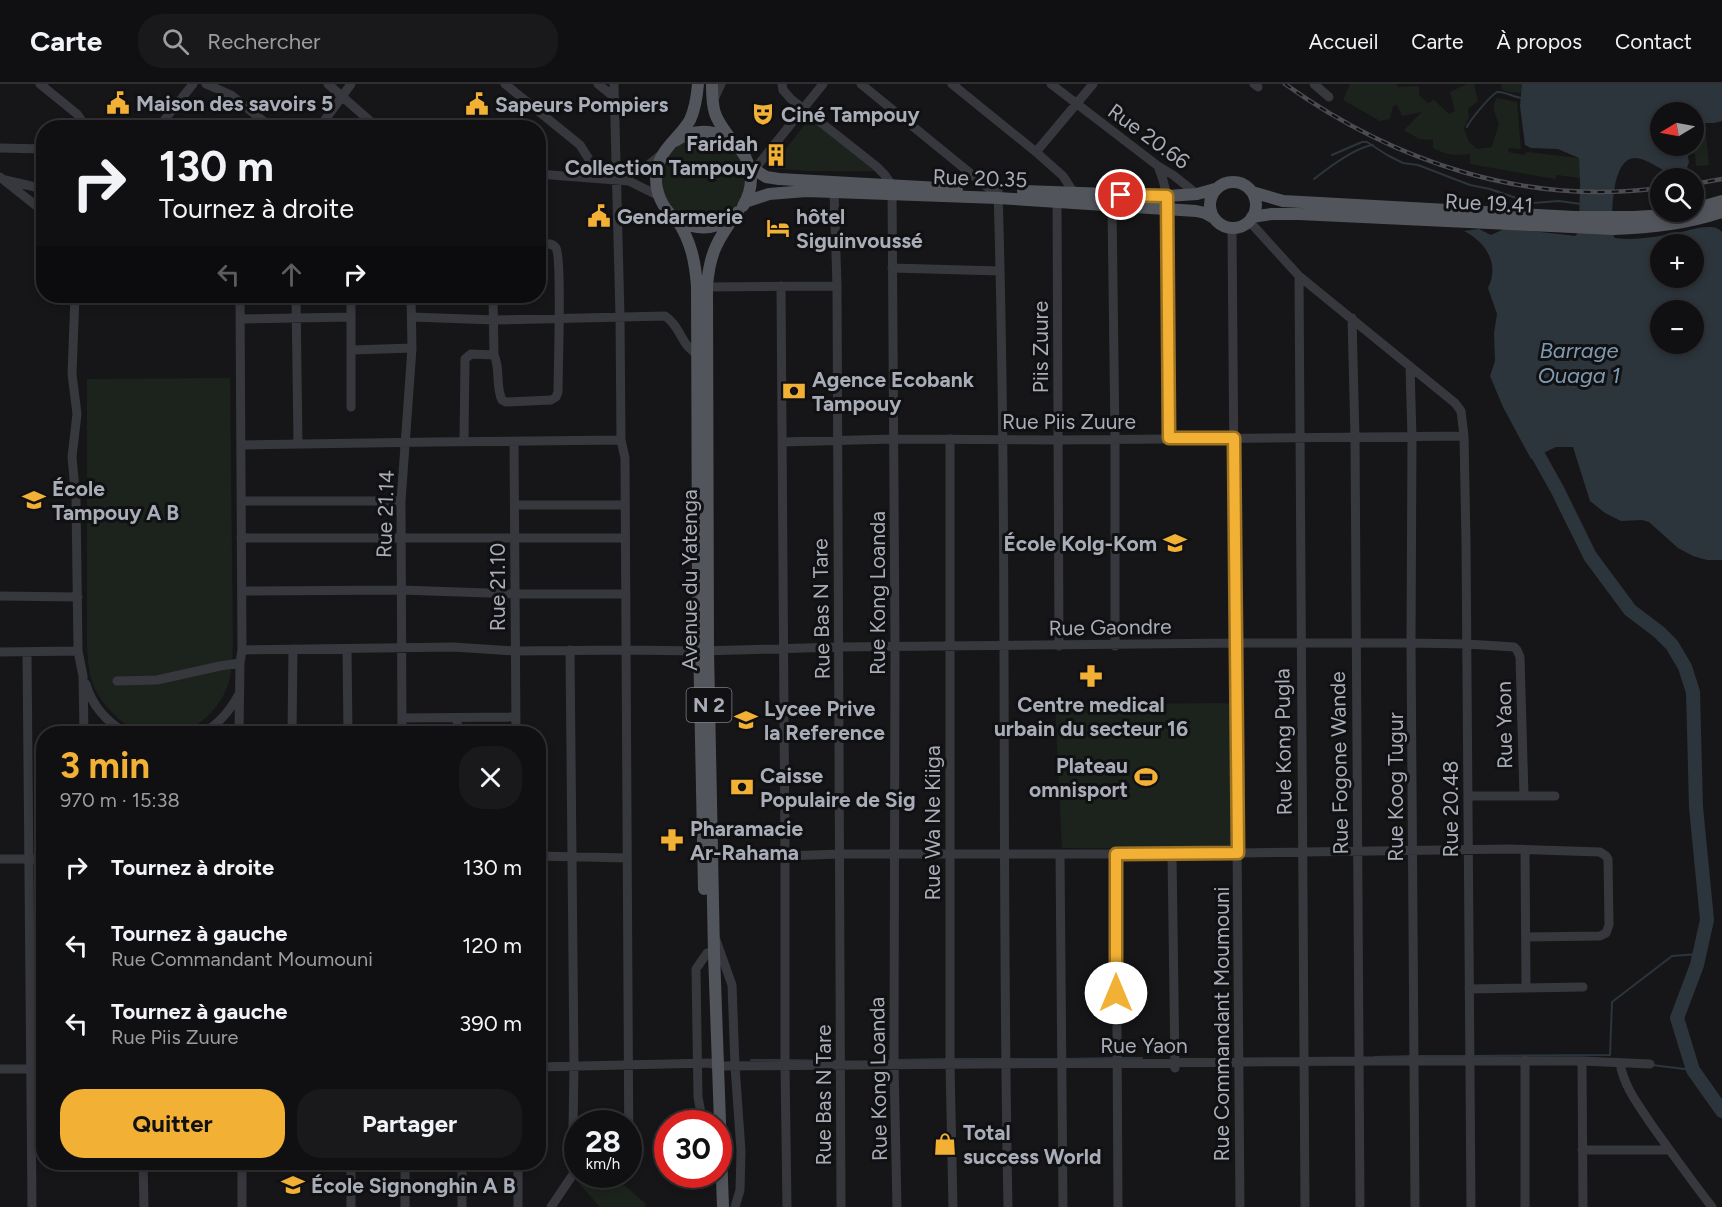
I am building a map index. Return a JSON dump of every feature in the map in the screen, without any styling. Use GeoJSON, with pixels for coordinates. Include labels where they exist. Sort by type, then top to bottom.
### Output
{"type":"FeatureCollection","features":[{"type":"Feature","properties":{"kind":"main road"},"geometry":{"type":"LineString","coordinates":[[658,196],[657,167],[663,153],[675,141],[691,117],[698,84]]}},
{"type":"Feature","properties":{"kind":"main road"},"geometry":{"type":"LineString","coordinates":[[712,84],[712,104],[718,123],[752,168]]}},
{"type":"Feature","properties":{"kind":"main road"},"geometry":{"type":"LineString","coordinates":[[675,141],[689,134],[705,132],[721,135],[735,144]]}},
{"type":"Feature","properties":{"kind":"main road","name":"Rue 20.35"},"geometry":{"type":"LineString","coordinates":[[752,168],[766,177],[779,179],[892,190],[1057,197],[1112,205],[1167,202],[1215,189]]}},
{"type":"Feature","properties":{"kind":"main road","name":"N 2"},"geometry":{"type":"LineString","coordinates":[[742,207],[751,182],[752,168]]}},
{"type":"Feature","properties":{"kind":"main road"},"geometry":{"type":"LineString","coordinates":[[1227,182],[1234,182],[1241,183],[1252,192],[1256,205],[1251,219],[1242,226],[1232,228],[1221,225],[1214,218],[1210,210],[1210,202],[1215,189],[1227,182]]}},
{"type":"Feature","properties":{"kind":"main road","name":"Rue 20.35"},"geometry":{"type":"LineString","coordinates":[[742,207],[761,195],[779,192],[892,190]]}},
{"type":"Feature","properties":{"kind":"main road","name":"Rue 19.41"},"geometry":{"type":"LineString","coordinates":[[1252,192],[1283,201],[1575,222]]}},
{"type":"Feature","properties":{"kind":"main road","name":"Rue 20.35"},"geometry":{"type":"LineString","coordinates":[[1057,197],[1074,193],[1167,202],[1205,213],[1214,218]]}},
{"type":"Feature","properties":{"kind":"main road","name":"N 2"},"geometry":{"type":"LineString","coordinates":[[658,196],[664,207],[677,220]]}},
{"type":"Feature","properties":{"kind":"main road"},"geometry":{"type":"LineString","coordinates":[[1704,206],[1722,201]]}},
{"type":"Feature","properties":{"kind":"main road"},"geometry":{"type":"LineString","coordinates":[[677,220],[694,227],[706,228],[724,223],[742,207]]}},
{"type":"Feature","properties":{"kind":"main road","name":"Avenue du Yatenga"},"geometry":{"type":"LineString","coordinates":[[712,1110],[714,934],[704,650],[698,590],[703,394],[708,272],[723,231],[742,207]]}},
{"type":"Feature","properties":{"kind":"main road","name":"Rue 19.41"},"geometry":{"type":"LineString","coordinates":[[1251,219],[1272,214],[1299,214],[1664,226],[1722,212]]}},
{"type":"Feature","properties":{"kind":"main road","name":"Rue 19.41"},"geometry":{"type":"LineString","coordinates":[[1615,223],[1650,218]]}},
{"type":"Feature","properties":{"kind":"main road","name":"Avenue du Yatenga"},"geometry":{"type":"LineString","coordinates":[[677,220],[690,243],[695,266],[697,355],[703,394]]}},
{"type":"Feature","properties":{"kind":"main road","name":"Avenue du Yatenga"},"geometry":{"type":"LineString","coordinates":[[704,650],[707,953],[723,1207]]}},
{"type":"Feature","properties":{"kind":"main road"},"geometry":{"type":"LineString","coordinates":[[714,1188],[715,1207]]}},
{"type":"Feature","properties":{"kind":"street"},"geometry":{"type":"LineString","coordinates":[[40,84],[81,120]]}},
{"type":"Feature","properties":{"kind":"street"},"geometry":{"type":"LineString","coordinates":[[164,120],[193,84]]}},
{"type":"Feature","properties":{"kind":"street"},"geometry":{"type":"LineString","coordinates":[[206,84],[231,95],[262,120]]}},
{"type":"Feature","properties":{"kind":"street"},"geometry":{"type":"LineString","coordinates":[[328,84],[369,120]]}},
{"type":"Feature","properties":{"kind":"street"},"geometry":{"type":"LineString","coordinates":[[324,120],[351,84]]}},
{"type":"Feature","properties":{"kind":"street"},"geometry":{"type":"LineString","coordinates":[[505,84],[580,145],[596,177]]}},
{"type":"Feature","properties":{"kind":"street"},"geometry":{"type":"LineString","coordinates":[[598,84],[614,97]]}},
{"type":"Feature","properties":{"kind":"street"},"geometry":{"type":"LineString","coordinates":[[614,84],[621,440],[625,458],[628,1110]]}},
{"type":"Feature","properties":{"kind":"street"},"geometry":{"type":"LineString","coordinates":[[712,104],[721,84]]}},
{"type":"Feature","properties":{"kind":"street"},"geometry":{"type":"LineString","coordinates":[[782,84],[783,90],[791,99],[876,166],[884,174],[892,190]]}},
{"type":"Feature","properties":{"kind":"street"},"geometry":{"type":"LineString","coordinates":[[752,168],[823,84]]}},
{"type":"Feature","properties":{"kind":"street"},"geometry":{"type":"LineString","coordinates":[[861,84],[995,194],[1000,271],[1003,439],[1005,1064],[1008,1207]]}},
{"type":"Feature","properties":{"kind":"street"},"geometry":{"type":"LineString","coordinates":[[952,84],[1063,176],[1074,193]]}},
{"type":"Feature","properties":{"kind":"street","name":"Rue 20.66"},"geometry":{"type":"LineString","coordinates":[[1051,84],[1197,194]]}},
{"type":"Feature","properties":{"kind":"street"},"geometry":{"type":"LineString","coordinates":[[1036,152],[1093,84]]}},
{"type":"Feature","properties":{"kind":"street"},"geometry":{"type":"LineString","coordinates":[[1314,84],[1329,97]]}},
{"type":"Feature","properties":{"kind":"street"},"geometry":{"type":"LineString","coordinates":[[0,148],[36,149]]}},
{"type":"Feature","properties":{"kind":"street"},"geometry":{"type":"LineString","coordinates":[[616,179],[646,166],[663,153]]}},
{"type":"Feature","properties":{"kind":"street"},"geometry":{"type":"LineString","coordinates":[[1158,166],[1167,202],[1169,438]]}},
{"type":"Feature","properties":{"kind":"street"},"geometry":{"type":"LineString","coordinates":[[546,174],[629,181],[658,196]]}},
{"type":"Feature","properties":{"kind":"street"},"geometry":{"type":"LineString","coordinates":[[1,178],[36,187]]}},
{"type":"Feature","properties":{"kind":"street"},"geometry":{"type":"LineString","coordinates":[[1,178],[36,206]]}},
{"type":"Feature","properties":{"kind":"street","name":"Rue Kong Loanda"},"geometry":{"type":"LineString","coordinates":[[892,190],[895,647],[894,1064],[897,1207]]}},
{"type":"Feature","properties":{"kind":"street","name":"Rue Bas N Tare"},"geometry":{"type":"LineString","coordinates":[[834,192],[837,286],[841,1207]]}},
{"type":"Feature","properties":{"kind":"street","name":"Piis Zuure"},"geometry":{"type":"LineString","coordinates":[[1057,197],[1059,646]]}},
{"type":"Feature","properties":{"kind":"street"},"geometry":{"type":"LineString","coordinates":[[1112,205],[1115,646]]}},
{"type":"Feature","properties":{"kind":"street"},"geometry":{"type":"LineString","coordinates":[[1251,219],[1299,276],[1410,366]]}},
{"type":"Feature","properties":{"kind":"street","name":"Rue Commandant Moumouni"},"geometry":{"type":"LineString","coordinates":[[1232,228],[1240,1207]]}},
{"type":"Feature","properties":{"kind":"street"},"geometry":{"type":"LineString","coordinates":[[494,303],[494,355],[498,363],[499,393],[502,400],[506,402],[556,398],[558,392],[559,284],[557,253],[555,247],[546,244]]}},
{"type":"Feature","properties":{"kind":"street"},"geometry":{"type":"LineString","coordinates":[[892,268],[1000,271]]}},
{"type":"Feature","properties":{"kind":"street","name":"Rue Kong Pugla"},"geometry":{"type":"LineString","coordinates":[[1299,276],[1305,1207]]}},
{"type":"Feature","properties":{"kind":"street"},"geometry":{"type":"LineString","coordinates":[[781,286],[785,856],[784,1065],[787,1207]]}},
{"type":"Feature","properties":{"kind":"street"},"geometry":{"type":"LineString","coordinates":[[707,287],[837,286]]}},
{"type":"Feature","properties":{"kind":"street"},"geometry":{"type":"LineString","coordinates":[[75,303],[72,374],[77,414],[72,457],[76,500],[78,651],[88,691],[104,717],[115,726]]}},
{"type":"Feature","properties":{"kind":"street"},"geometry":{"type":"LineString","coordinates":[[239,726],[242,650],[240,303]]}},
{"type":"Feature","properties":{"kind":"street"},"geometry":{"type":"LineString","coordinates":[[296,303],[298,444]]}},
{"type":"Feature","properties":{"kind":"street"},"geometry":{"type":"LineString","coordinates":[[351,303],[351,407]]}},
{"type":"Feature","properties":{"kind":"street","name":"Rue 21.14"},"geometry":{"type":"LineString","coordinates":[[402,726],[401,538],[412,348],[411,303]]}},
{"type":"Feature","properties":{"kind":"street"},"geometry":{"type":"LineString","coordinates":[[412,317],[495,320],[665,316],[677,327],[686,344],[697,355]]}},
{"type":"Feature","properties":{"kind":"street"},"geometry":{"type":"LineString","coordinates":[[240,319],[351,317]]}},
{"type":"Feature","properties":{"kind":"street","name":"Rue Fogone Wande"},"geometry":{"type":"LineString","coordinates":[[1352,318],[1360,1207]]}},
{"type":"Feature","properties":{"kind":"street"},"geometry":{"type":"LineString","coordinates":[[352,350],[412,348]]}},
{"type":"Feature","properties":{"kind":"street"},"geometry":{"type":"LineString","coordinates":[[464,440],[465,359],[471,354],[494,355]]}},
{"type":"Feature","properties":{"kind":"street","name":"Rue 20.48"},"geometry":{"type":"LineString","coordinates":[[1410,366],[1459,406],[1464,436],[1471,1207]]}},
{"type":"Feature","properties":{"kind":"street","name":"Rue Koog Tugur"},"geometry":{"type":"LineString","coordinates":[[1410,366],[1415,1207]]}},
{"type":"Feature","properties":{"kind":"street","name":"Rue Piis Zuure"},"geometry":{"type":"LineString","coordinates":[[782,442],[893,439],[1058,440],[1464,436]]}},
{"type":"Feature","properties":{"kind":"street"},"geometry":{"type":"LineString","coordinates":[[241,445],[464,440],[621,440]]}},
{"type":"Feature","properties":{"kind":"street","name":"Rue Wa Ne Kiiga"},"geometry":{"type":"LineString","coordinates":[[950,440],[950,1064],[953,1207]]}},
{"type":"Feature","properties":{"kind":"street","name":"Rue 21.10"},"geometry":{"type":"LineString","coordinates":[[514,441],[516,726]]}},
{"type":"Feature","properties":{"kind":"street"},"geometry":{"type":"LineString","coordinates":[[241,501],[402,501]]}},
{"type":"Feature","properties":{"kind":"street"},"geometry":{"type":"LineString","coordinates":[[515,505],[625,505]]}},
{"type":"Feature","properties":{"kind":"street"},"geometry":{"type":"LineString","coordinates":[[241,538],[625,538]]}},
{"type":"Feature","properties":{"kind":"street"},"geometry":{"type":"LineString","coordinates":[[242,591],[401,590],[515,594],[626,594]]}},
{"type":"Feature","properties":{"kind":"street"},"geometry":{"type":"LineString","coordinates":[[0,596],[78,597]]}},
{"type":"Feature","properties":{"kind":"street","name":"Rue Gaondre"},"geometry":{"type":"LineString","coordinates":[[242,650],[453,647],[515,651],[704,650],[1411,643],[1514,647],[1519,652]]}},
{"type":"Feature","properties":{"kind":"street"},"geometry":{"type":"LineString","coordinates":[[292,726],[293,649]]}},
{"type":"Feature","properties":{"kind":"street"},"geometry":{"type":"LineString","coordinates":[[347,649],[348,726]]}},
{"type":"Feature","properties":{"kind":"street"},"geometry":{"type":"LineString","coordinates":[[570,650],[573,1110]]}},
{"type":"Feature","properties":{"kind":"street"},"geometry":{"type":"LineString","coordinates":[[0,652],[78,651]]}},
{"type":"Feature","properties":{"kind":"street"},"geometry":{"type":"LineString","coordinates":[[27,652],[32,1207]]}},
{"type":"Feature","properties":{"kind":"street","name":"Rue Yaon"},"geometry":{"type":"LineString","coordinates":[[1519,652],[1524,796]]}},
{"type":"Feature","properties":{"kind":"street"},"geometry":{"type":"LineString","coordinates":[[117,681],[157,680],[240,663]]}},
{"type":"Feature","properties":{"kind":"street"},"geometry":{"type":"LineString","coordinates":[[83,676],[84,726]]}},
{"type":"Feature","properties":{"kind":"street"},"geometry":{"type":"LineString","coordinates":[[213,726],[226,714],[240,691]]}},
{"type":"Feature","properties":{"kind":"street"},"geometry":{"type":"LineString","coordinates":[[402,718],[515,717]]}},
{"type":"Feature","properties":{"kind":"street"},"geometry":{"type":"LineString","coordinates":[[457,718],[458,726]]}},
{"type":"Feature","properties":{"kind":"street"},"geometry":{"type":"LineString","coordinates":[[1468,796],[1555,796]]}},
{"type":"Feature","properties":{"kind":"street"},"geometry":{"type":"LineString","coordinates":[[785,856],[1413,852],[1508,849],[1600,852],[1606,856],[1608,860],[1609,925],[1606,933],[1600,936],[1526,937]]}},
{"type":"Feature","properties":{"kind":"street"},"geometry":{"type":"LineString","coordinates":[[1525,851],[1526,988]]}},
{"type":"Feature","properties":{"kind":"street"},"geometry":{"type":"LineString","coordinates":[[1060,854],[1063,1207]]}},
{"type":"Feature","properties":{"kind":"street"},"geometry":{"type":"LineString","coordinates":[[1116,854],[1118,1207]]}},
{"type":"Feature","properties":{"kind":"street"},"geometry":{"type":"LineString","coordinates":[[1172,854],[1174,1065]]}},
{"type":"Feature","properties":{"kind":"street"},"geometry":{"type":"LineString","coordinates":[[546,856],[627,858]]}},
{"type":"Feature","properties":{"kind":"street"},"geometry":{"type":"LineString","coordinates":[[0,859],[36,859]]}},
{"type":"Feature","properties":{"kind":"street"},"geometry":{"type":"LineString","coordinates":[[714,934],[732,985],[741,1151],[740,1190],[735,1207]]}},
{"type":"Feature","properties":{"kind":"street"},"geometry":{"type":"LineString","coordinates":[[700,1110],[698,1097],[696,969],[707,953]]}},
{"type":"Feature","properties":{"kind":"street"},"geometry":{"type":"LineString","coordinates":[[1469,989],[1583,987]]}},
{"type":"Feature","properties":{"kind":"street"},"geometry":{"type":"LineString","coordinates":[[1525,1060],[1525,1207]]}},
{"type":"Feature","properties":{"kind":"street","name":"Rue Yaon"},"geometry":{"type":"LineString","coordinates":[[546,1067],[1062,1063],[1174,1065],[1239,1062],[1525,1060],[1650,1064]]}},
{"type":"Feature","properties":{"kind":"street"},"geometry":{"type":"LineString","coordinates":[[1582,1061],[1583,1207]]}},
{"type":"Feature","properties":{"kind":"street"},"geometry":{"type":"LineString","coordinates":[[1620,1063],[1629,1090],[1669,1150],[1712,1207]]}},
{"type":"Feature","properties":{"kind":"street"},"geometry":{"type":"LineString","coordinates":[[0,1069],[36,1069]]}},
{"type":"Feature","properties":{"kind":"street"},"geometry":{"type":"LineString","coordinates":[[1582,1150],[1669,1150]]}},
{"type":"Feature","properties":{"kind":"street"},"geometry":{"type":"LineString","coordinates":[[143,1170],[144,1207]]}},
{"type":"Feature","properties":{"kind":"street"},"geometry":{"type":"LineString","coordinates":[[242,1170],[242,1207]]}},
{"type":"Feature","properties":{"kind":"street"},"geometry":{"type":"LineString","coordinates":[[351,1170],[351,1207]]}},
{"type":"Feature","properties":{"kind":"street"},"geometry":{"type":"LineString","coordinates":[[405,1170],[405,1207]]}},
{"type":"Feature","properties":{"kind":"street"},"geometry":{"type":"LineString","coordinates":[[462,1170],[462,1207]]}},
{"type":"Feature","properties":{"kind":"street"},"geometry":{"type":"LineString","coordinates":[[518,1170],[518,1207]]}},
{"type":"Feature","properties":{"kind":"street"},"geometry":{"type":"LineString","coordinates":[[551,1207],[564,1188]]}},
{"type":"Feature","properties":{"kind":"shaded area"},"geometry":{"type":"Polygon","coordinates":[[[1350,84],[1419,86],[1419,95],[1428,103],[1434,100],[1449,114],[1455,111],[1450,92],[1467,84],[1474,84],[1478,101],[1468,109],[1469,117],[1464,129],[1469,142],[1477,149],[1492,147],[1499,124],[1495,114],[1495,101],[1497,98],[1517,102],[1521,149],[1509,148],[1508,152],[1579,158],[1580,178],[1557,175],[1555,179],[1470,164],[1470,154],[1455,155],[1442,152],[1433,148],[1433,140],[1419,139],[1404,130],[1422,112],[1402,116],[1397,105],[1393,106],[1390,119],[1380,121],[1343,100],[1350,84]]]}},
{"type":"Feature","properties":{"kind":"shaded area"},"geometry":{"type":"Polygon","coordinates":[[[1502,84],[1522,84],[1522,93],[1501,89],[1502,84]]]}},
{"type":"Feature","properties":{"kind":"shaded area"},"geometry":{"type":"Polygon","coordinates":[[[810,118],[876,171],[808,171],[771,168],[810,118]]]}},
{"type":"Feature","properties":{"kind":"shaded area"},"geometry":{"type":"Polygon","coordinates":[[[1705,123],[1709,165],[1696,166],[1695,156],[1704,156],[1705,123]]]}},
{"type":"Feature","properties":{"kind":"shaded area"},"geometry":{"type":"Polygon","coordinates":[[[703,138],[719,141],[733,150],[742,164],[745,180],[742,196],[733,210],[719,219],[703,222],[687,219],[673,210],[664,196],[661,180],[664,164],[673,150],[687,141],[703,138]]]}},
{"type":"Feature","properties":{"kind":"shaded area"},"geometry":{"type":"Polygon","coordinates":[[[230,378],[232,668],[225,692],[217,705],[207,717],[192,726],[129,726],[108,708],[93,684],[87,644],[87,379],[230,378]]]}},
{"type":"Feature","properties":{"kind":"shaded area","name":"Plateau omnisport"},"geometry":{"type":"Polygon","coordinates":[[[1234,704],[1234,849],[1062,848],[1055,705],[1234,704]]]}},
{"type":"Feature","properties":{"kind":"shaded area"},"geometry":{"type":"Polygon","coordinates":[[[583,1188],[627,1188],[645,1203],[646,1207],[600,1207],[583,1188]]]}},
{"type":"Feature","properties":{"kind":"water","name":"Barrage Ouaga 1"},"geometry":{"type":"Polygon","coordinates":[[[1522,84],[1722,84],[1722,121],[1714,123],[1704,123],[1704,102],[1650,102],[1650,156],[1688,156],[1689,162],[1687,168],[1659,168],[1644,160],[1633,158],[1625,163],[1615,184],[1612,233],[1615,238],[1623,239],[1650,237],[1650,288],[1704,288],[1704,234],[1668,234],[1705,227],[1715,228],[1722,232],[1722,560],[1707,560],[1693,556],[1678,548],[1649,522],[1621,521],[1605,513],[1590,501],[1573,447],[1556,447],[1531,459],[1503,407],[1490,376],[1495,361],[1494,333],[1497,314],[1488,288],[1492,271],[1491,262],[1479,241],[1464,231],[1479,229],[1491,235],[1504,229],[1512,229],[1575,236],[1579,232],[1579,158],[1558,149],[1531,148],[1525,145],[1520,106],[1522,84]]]}},
{"type":"Feature","properties":{"kind":"waterway"},"geometry":{"type":"LineString","coordinates":[[1467,127],[1480,108],[1497,92],[1523,98]]}},
{"type":"Feature","properties":{"kind":"waterway"},"geometry":{"type":"LineString","coordinates":[[1332,155],[1367,142],[1403,163],[1418,165],[1470,185],[1532,203],[1559,201],[1581,204]]}},
{"type":"Feature","properties":{"kind":"waterway"},"geometry":{"type":"LineString","coordinates":[[1314,179],[1351,154],[1373,145]]}},
{"type":"Feature","properties":{"kind":"waterway"},"geometry":{"type":"LineString","coordinates":[[1529,439],[1590,556],[1630,610],[1672,645],[1685,667],[1693,692],[1696,807],[1707,920],[1697,965],[1677,1018],[1693,1070],[1722,1111]]}},
{"type":"Feature","properties":{"kind":"waterway"},"geometry":{"type":"LineString","coordinates":[[1471,1056],[1610,1055],[1612,1002],[1672,956],[1699,954]]}},
{"type":"Feature","properties":{"kind":"waterway"},"geometry":{"type":"LineString","coordinates":[[1375,1057],[1412,1056]]}},
{"type":"Feature","properties":{"kind":"waterway"},"geometry":{"type":"LineString","coordinates":[[1417,1056],[1466,1056]]}},
{"type":"Feature","properties":{"kind":"waterway"},"geometry":{"type":"LineString","coordinates":[[1063,1059],[1115,1058]]}},
{"type":"Feature","properties":{"kind":"waterway"},"geometry":{"type":"LineString","coordinates":[[1120,1058],[1142,1058]]}},
{"type":"Feature","properties":{"kind":"waterway"},"geometry":{"type":"LineString","coordinates":[[898,1060],[947,1059]]}},
{"type":"Feature","properties":{"kind":"waterway"},"geometry":{"type":"LineString","coordinates":[[952,1059],[1004,1059]]}},
{"type":"Feature","properties":{"kind":"waterway"},"geometry":{"type":"LineString","coordinates":[[1009,1059],[1058,1059]]}},
{"type":"Feature","properties":{"kind":"waterway"},"geometry":{"type":"LineString","coordinates":[[751,1060],[782,1060]]}},
{"type":"Feature","properties":{"kind":"waterway"},"geometry":{"type":"LineString","coordinates":[[787,1060],[836,1061]]}},
{"type":"Feature","properties":{"kind":"waterway"},"geometry":{"type":"LineString","coordinates":[[1652,1065],[1693,1070]]}},
{"type":"Feature","properties":{"kind":"railway"},"geometry":{"type":"LineString","coordinates":[[1285,84],[1327,112],[1371,136],[1416,156],[1463,172],[1511,184],[1560,190],[1610,192],[1650,189]]}},
{"type":"Feature","properties":{"kind":"railway"},"geometry":{"type":"LineString","coordinates":[[1704,182],[1722,179]]}},
{"type":"Feature","properties":{"kind":"place","name":"Maison des savoirs 5"},"geometry":{"type":"Point","coordinates":[118,103]}},
{"type":"Feature","properties":{"kind":"place","name":"Sapeurs Pompiers"},"geometry":{"type":"Point","coordinates":[477,104]}},
{"type":"Feature","properties":{"kind":"place","name":"Ciné Tampouy"},"geometry":{"type":"Point","coordinates":[763,114]}},
{"type":"Feature","properties":{"kind":"place","name":"Faridah Collection Tampouy"},"geometry":{"type":"Point","coordinates":[776,155]}},
{"type":"Feature","properties":{"kind":"place","name":"Gendarmerie"},"geometry":{"type":"Point","coordinates":[599,216]}},
{"type":"Feature","properties":{"kind":"place","name":"hôtel Siguinvoussé"},"geometry":{"type":"Point","coordinates":[778,228]}},
{"type":"Feature","properties":{"kind":"place","name":"Agence Ecobank Tampouy"},"geometry":{"type":"Point","coordinates":[794,391]}},
{"type":"Feature","properties":{"kind":"place","name":"École Tampouy A B"},"geometry":{"type":"Point","coordinates":[34,500]}},
{"type":"Feature","properties":{"kind":"place","name":"École Kolg-Kom"},"geometry":{"type":"Point","coordinates":[1175,543]}},
{"type":"Feature","properties":{"kind":"place","name":"Centre medical urbain du secteur 16"},"geometry":{"type":"Point","coordinates":[1091,676]}},
{"type":"Feature","properties":{"kind":"place","name":"Lycee Prive la Reference"},"geometry":{"type":"Point","coordinates":[746,720]}},
{"type":"Feature","properties":{"kind":"place","name":"Plateau omnisport"},"geometry":{"type":"Point","coordinates":[1146,777]}},
{"type":"Feature","properties":{"kind":"place","name":"Caisse Populaire de Sig"},"geometry":{"type":"Point","coordinates":[742,787]}},
{"type":"Feature","properties":{"kind":"place","name":"Pharamacie Ar-Rahama"},"geometry":{"type":"Point","coordinates":[672,840]}},
{"type":"Feature","properties":{"kind":"place","name":"Total success World"},"geometry":{"type":"Point","coordinates":[945,1144]}},
{"type":"Feature","properties":{"kind":"place","name":"École Signonghin A B"},"geometry":{"type":"Point","coordinates":[293,1185]}},
{"type":"Feature","properties":{"kind":"route"},"geometry":{"type":"LineString","coordinates":[[1116,993],[1116,854],[1238,853],[1234,438],[1169,438],[1167,196],[1121,195]]}}]}
